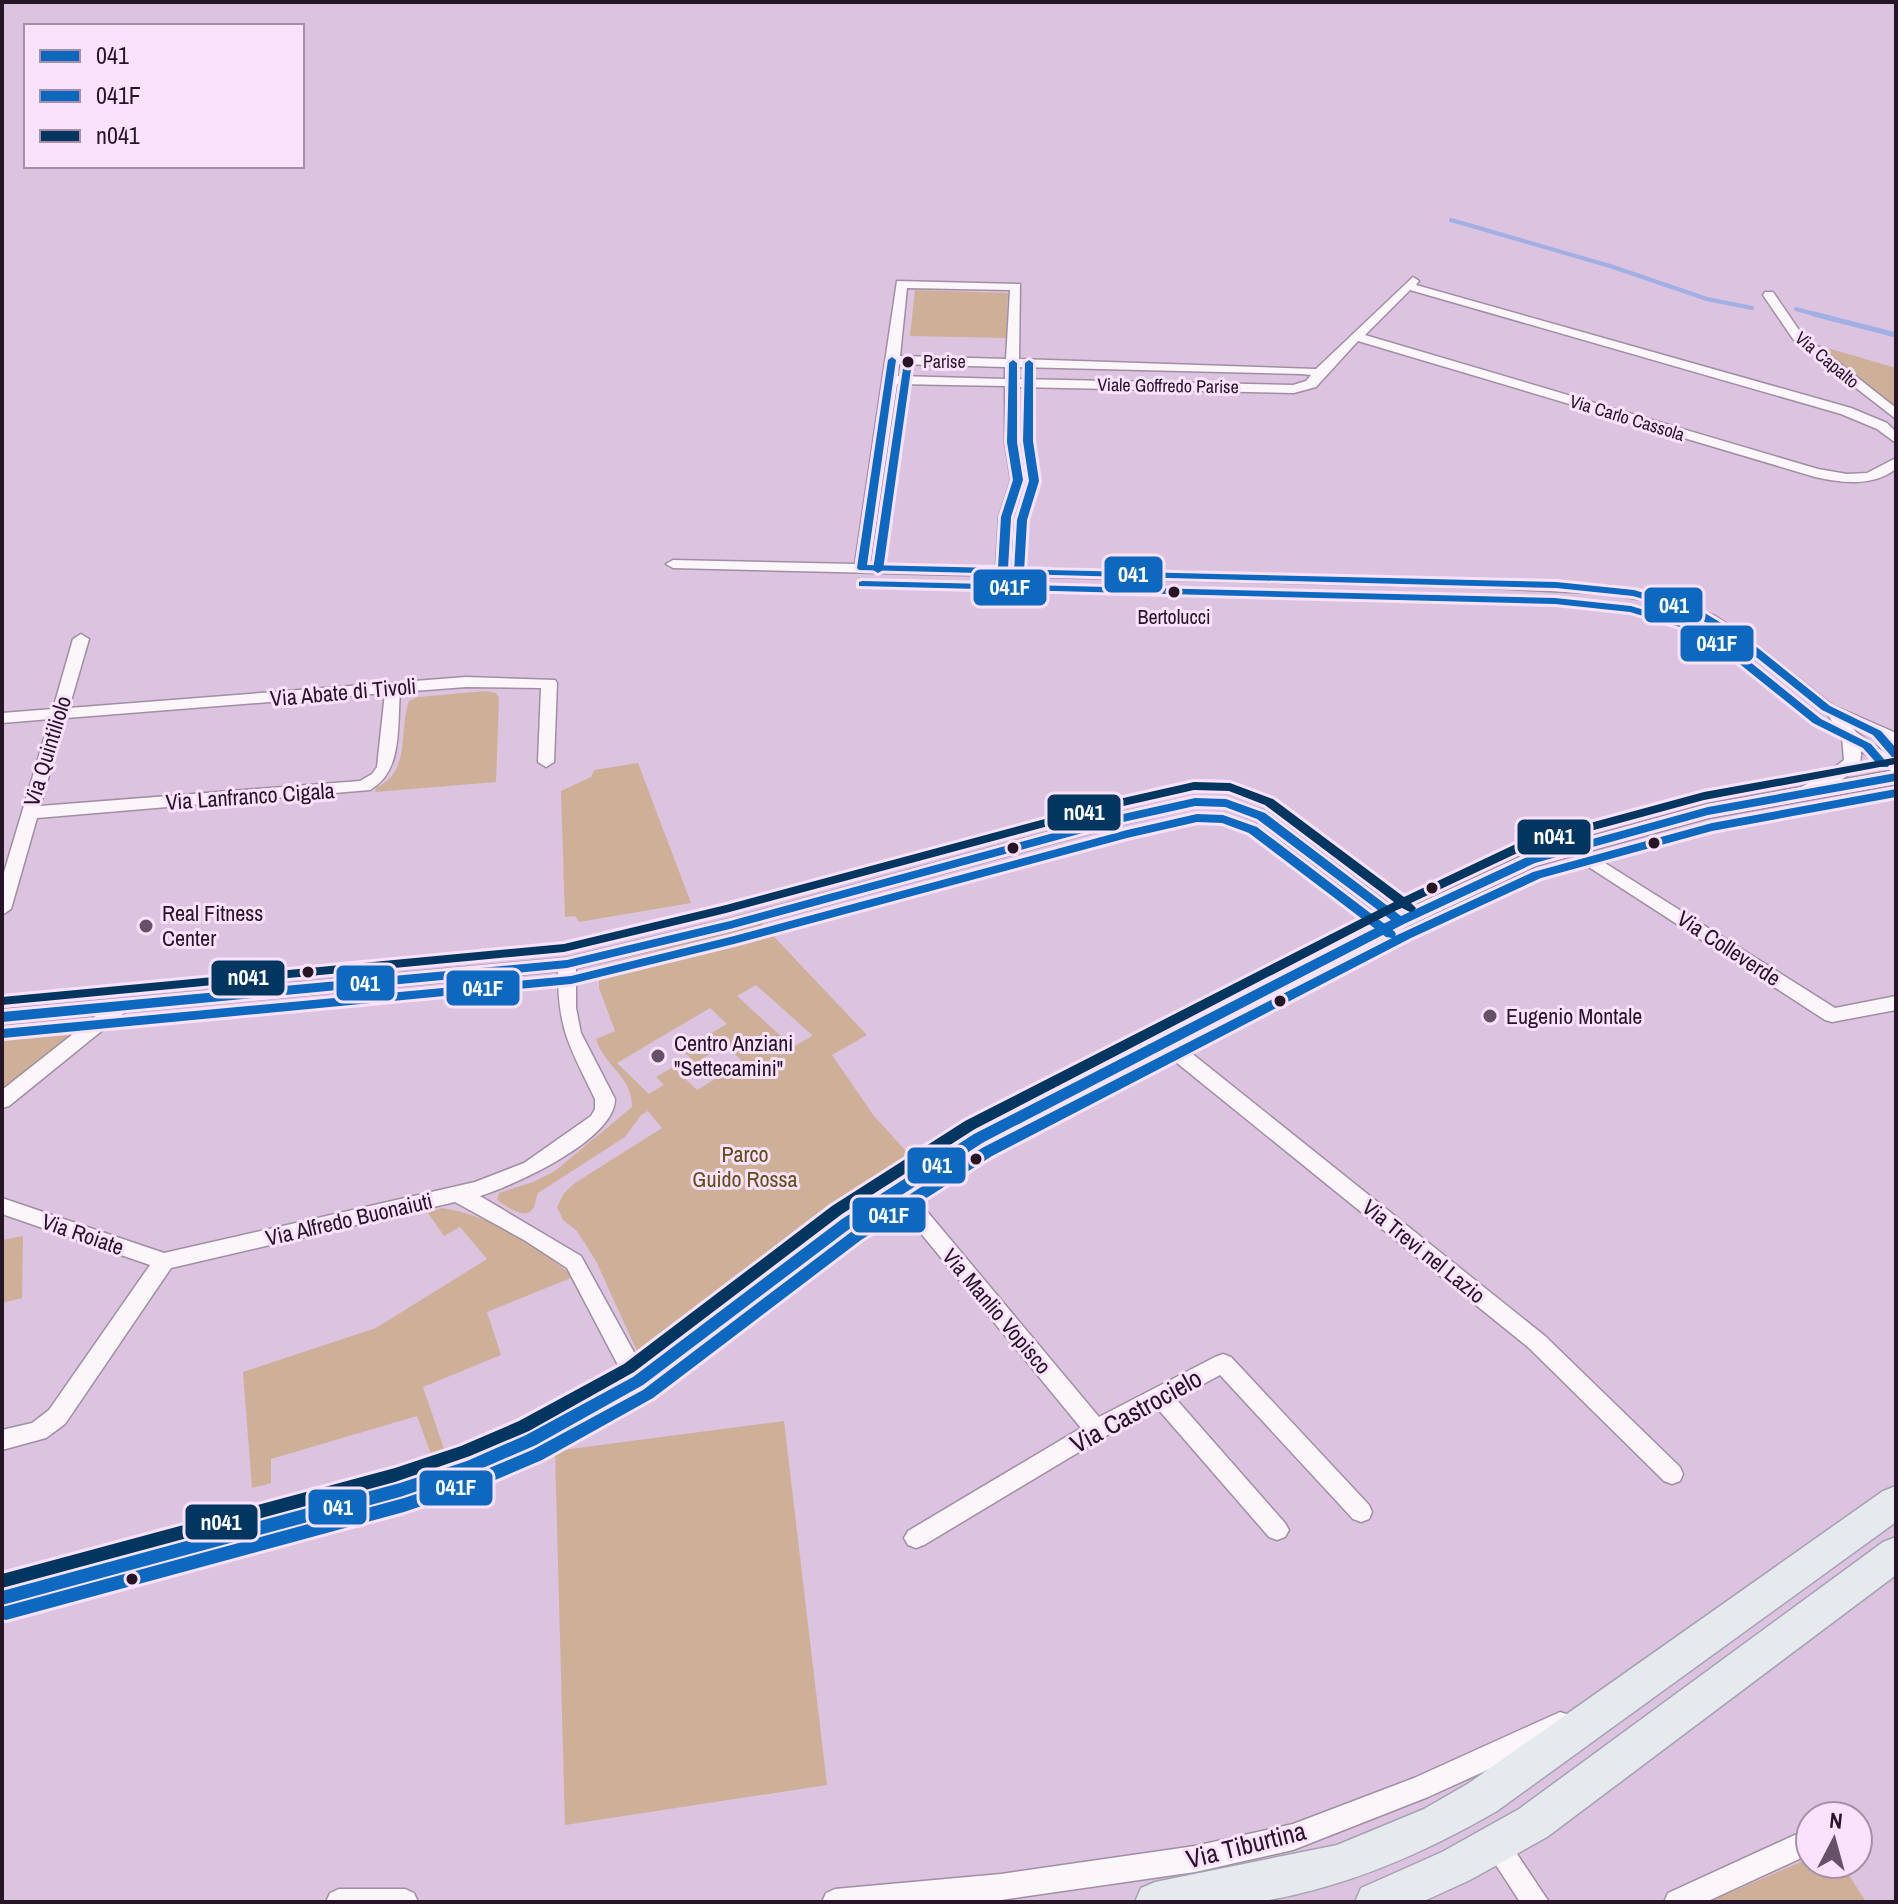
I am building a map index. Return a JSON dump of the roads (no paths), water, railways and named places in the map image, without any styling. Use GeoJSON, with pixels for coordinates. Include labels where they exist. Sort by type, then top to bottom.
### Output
{"type":"FeatureCollection","features":[{"type":"Feature","properties":{"kind":"main road","name":"Via Tiburtina"},"geometry":{"type":"LineString","coordinates":[[1155,1902],[1337,1865],[1399,1841],[1483,1797],[1896,1502]]}},
{"type":"Feature","properties":{"kind":"main road"},"geometry":{"type":"LineString","coordinates":[[1375,1902],[1420,1884],[1496,1845],[1545,1814],[1896,1554]]}},
{"type":"Feature","properties":{"kind":"street"},"geometry":{"type":"LineString","coordinates":[[862,568],[891,380],[901,284],[1016,287],[1011,383],[1012,442],[1018,480],[1006,517],[1003,571]]}},
{"type":"Feature","properties":{"kind":"street","name":"Viale Goffredo Parise"},"geometry":{"type":"LineString","coordinates":[[891,380],[1294,389],[1311,384],[1411,284],[1846,411],[1882,426],[1896,439]]}},
{"type":"Feature","properties":{"kind":"street","name":"Via Capalto"},"geometry":{"type":"LineString","coordinates":[[1769,295],[1797,336],[1896,415]]}},
{"type":"Feature","properties":{"kind":"street","name":"Via Carlo Cassola"},"geometry":{"type":"LineString","coordinates":[[1357,337],[1815,473],[1864,477],[1881,473],[1896,462]]}},
{"type":"Feature","properties":{"kind":"street","name":"Viale Goffredo Parise"},"geometry":{"type":"LineString","coordinates":[[892,360],[1319,373]]}},
{"type":"Feature","properties":{"kind":"street"},"geometry":{"type":"LineString","coordinates":[[1174,387],[1183,378],[1178,367]]}},
{"type":"Feature","properties":{"kind":"street"},"geometry":{"type":"LineString","coordinates":[[1199,367],[1193,376],[1201,387]]}},
{"type":"Feature","properties":{"kind":"street"},"geometry":{"type":"LineString","coordinates":[[673,564],[1556,585],[1622,591],[1675,604],[1725,628],[1826,708],[1850,736],[1896,769]]}},
{"type":"Feature","properties":{"kind":"street","name":"Via Quintiliolo"},"geometry":{"type":"LineString","coordinates":[[2,909],[81,639]]}},
{"type":"Feature","properties":{"kind":"street","name":"Via Abate di Tivoli"},"geometry":{"type":"LineString","coordinates":[[2,718],[466,682],[549,683],[546,762]]}},
{"type":"Feature","properties":{"kind":"street","name":"Via Lanfranco Cigala"},"geometry":{"type":"LineString","coordinates":[[28,813],[364,786],[378,778],[385,767],[393,688]]}},
{"type":"Feature","properties":{"kind":"street"},"geometry":{"type":"LineString","coordinates":[[1826,708],[1896,739]]}},
{"type":"Feature","properties":{"kind":"street"},"geometry":{"type":"LineString","coordinates":[[1877,733],[1896,755]]}},
{"type":"Feature","properties":{"kind":"street"},"geometry":{"type":"LineString","coordinates":[[1802,793],[1831,779],[1852,762],[1850,736]]}},
{"type":"Feature","properties":{"kind":"street"},"geometry":{"type":"LineString","coordinates":[[2,1598],[437,1478],[541,1435],[638,1381],[847,1223],[979,1138],[1400,921],[1531,860],[1708,811],[1896,777]]}},
{"type":"Feature","properties":{"kind":"street"},"geometry":{"type":"LineString","coordinates":[[2,1017],[567,964],[730,925],[1123,818],[1195,802],[1226,803],[1261,816],[1400,921]]}},
{"type":"Feature","properties":{"kind":"street","name":"Via Colleverde"},"geometry":{"type":"LineString","coordinates":[[1570,847],[1832,1015],[1896,1003]]}},
{"type":"Feature","properties":{"kind":"street","name":"Via Alfredo Buonaiuti"},"geometry":{"type":"LineString","coordinates":[[164,1261],[458,1194],[523,1173],[604,1114],[604,1094],[572,1033],[567,1008],[567,964]]}},
{"type":"Feature","properties":{"kind":"street"},"geometry":{"type":"LineString","coordinates":[[2,1101],[118,1008]]}},
{"type":"Feature","properties":{"kind":"street","name":"Via Trevi nel Lazio"},"geometry":{"type":"LineString","coordinates":[[1163,1041],[1537,1342],[1672,1474]]}},
{"type":"Feature","properties":{"kind":"street","name":"Via Manlio Vopisco"},"geometry":{"type":"LineString","coordinates":[[898,1191],[1096,1430]]}},
{"type":"Feature","properties":{"kind":"street"},"geometry":{"type":"LineString","coordinates":[[458,1194],[565,1253],[574,1262],[638,1381]]}},
{"type":"Feature","properties":{"kind":"street","name":"Via Roiate"},"geometry":{"type":"LineString","coordinates":[[2,1206],[164,1261]]}},
{"type":"Feature","properties":{"kind":"street"},"geometry":{"type":"LineString","coordinates":[[2,1440],[44,1428],[62,1412],[164,1261]]}},
{"type":"Feature","properties":{"kind":"street","name":"Via Castrocielo"},"geometry":{"type":"LineString","coordinates":[[916,1538],[1096,1430],[1223,1363],[1361,1512]]}},
{"type":"Feature","properties":{"kind":"street"},"geometry":{"type":"LineString","coordinates":[[1160,1396],[1277,1530]]}},
{"type":"Feature","properties":{"kind":"street","name":"Via Tiburtina"},"geometry":{"type":"LineString","coordinates":[[835,1902],[1001,1887],[1195,1859],[1293,1837],[1419,1788],[1632,1692]]}},
{"type":"Feature","properties":{"kind":"street"},"geometry":{"type":"LineString","coordinates":[[1496,1845],[1536,1902]]}},
{"type":"Feature","properties":{"kind":"street"},"geometry":{"type":"LineString","coordinates":[[1677,1902],[1794,1848]]}},
{"type":"Feature","properties":{"kind":"street"},"geometry":{"type":"LineString","coordinates":[[339,1902],[405,1902]]}},
{"type":"Feature","properties":{"kind":"waterway"},"geometry":{"type":"LineString","coordinates":[[1451,220],[1610,266],[1707,299],[1752,308]]}},
{"type":"Feature","properties":{"kind":"waterway"},"geometry":{"type":"LineString","coordinates":[[1796,309],[1822,316]]}},
{"type":"Feature","properties":{"kind":"waterway"},"geometry":{"type":"LineString","coordinates":[[1814,314],[1896,335]]}},
{"type":"Feature","properties":{"kind":"place","name":"Parise"},"geometry":{"type":"Point","coordinates":[908,362]}},
{"type":"Feature","properties":{"kind":"place","name":"Bertolucci"},"geometry":{"type":"Point","coordinates":[1174,592]}},
{"type":"Feature","properties":{"kind":"place","name":"Real Fitness Center"},"geometry":{"type":"Point","coordinates":[146,926]}},
{"type":"Feature","properties":{"kind":"place","name":"Eugenio Montale"},"geometry":{"type":"Point","coordinates":[1490,1016]}},
{"type":"Feature","properties":{"kind":"place","name":"Centro Anziani \"Settecamini\""},"geometry":{"type":"Point","coordinates":[658,1056]}},
{"type":"Feature","properties":{"kind":"park label","name":"Parco Guido Rossa"},"geometry":{"type":"Point","coordinates":[745,1166]}}]}
